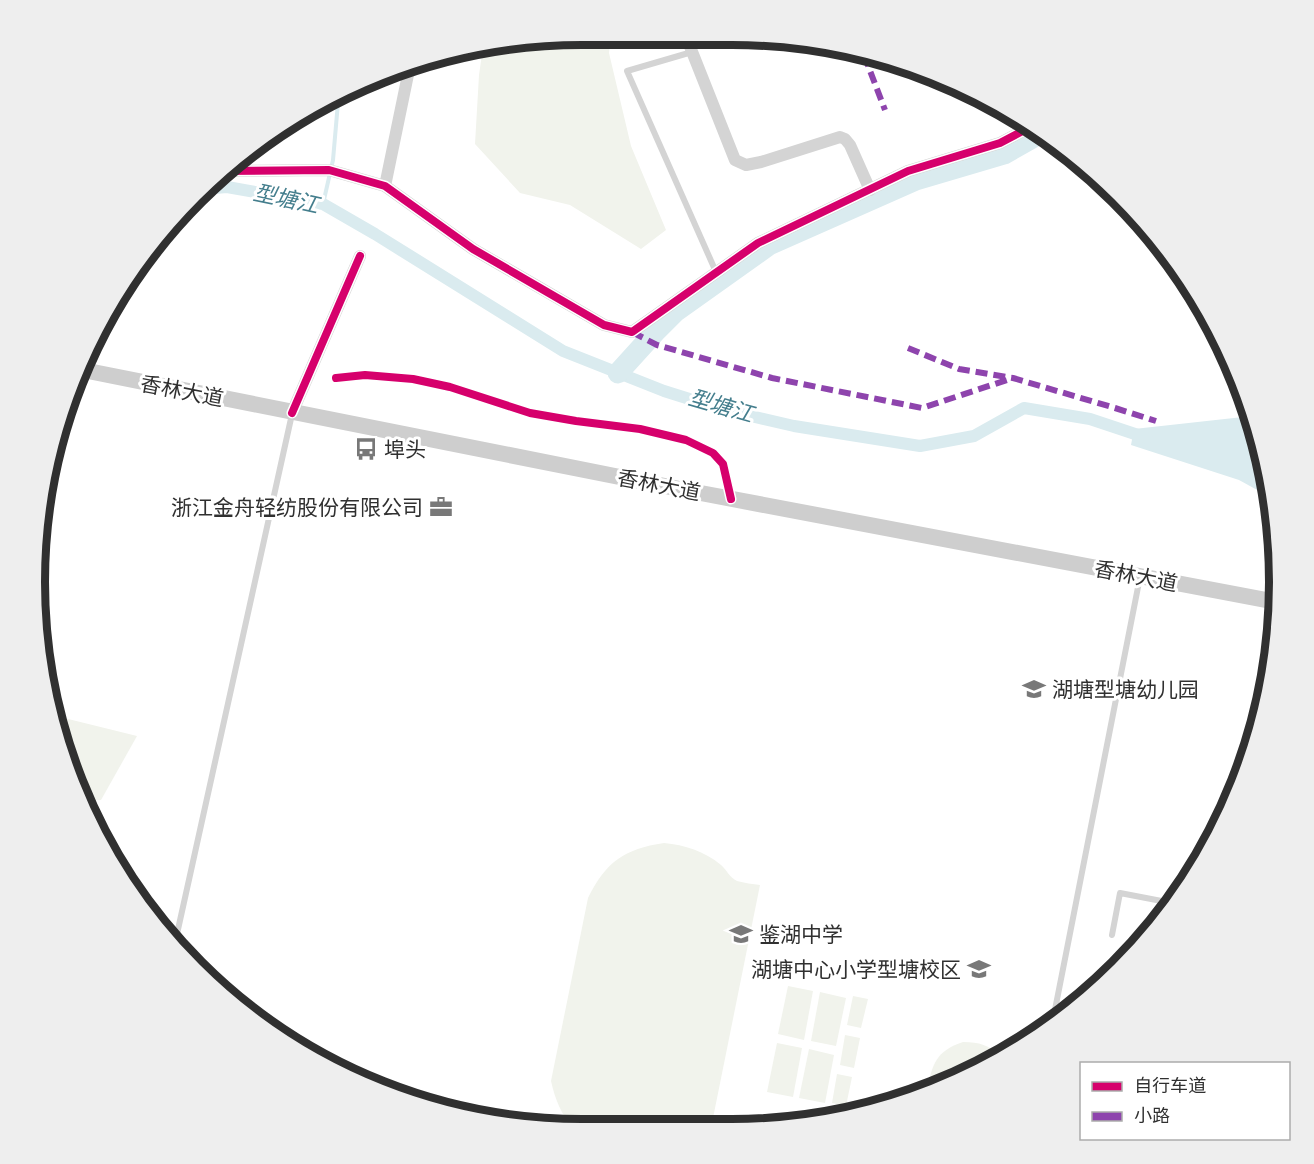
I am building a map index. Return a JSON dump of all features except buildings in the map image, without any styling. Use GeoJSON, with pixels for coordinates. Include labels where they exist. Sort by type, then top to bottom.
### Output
{"type":"FeatureCollection","features":[{"type":"Feature","properties":{"kind":"main road","name":"香林大道"},"geometry":{"type":"LineString","coordinates":[[88,371],[690,491],[1268,601]]}},
{"type":"Feature","properties":{"kind":"street"},"geometry":{"type":"LineString","coordinates":[[689,45],[735,160],[746,165],[761,162],[840,137],[850,145],[870,190]]}},
{"type":"Feature","properties":{"kind":"street"},"geometry":{"type":"LineString","coordinates":[[385,186],[408,73]]}},
{"type":"Feature","properties":{"kind":"street"},"geometry":{"type":"LineString","coordinates":[[237,171],[332,171],[385,186],[473,249],[604,325],[632,332],[758,243],[908,171],[1000,143],[1022,131]]}},
{"type":"Feature","properties":{"kind":"street"},"geometry":{"type":"LineString","coordinates":[[292,413],[360,256]]}},
{"type":"Feature","properties":{"kind":"lane"},"geometry":{"type":"LineString","coordinates":[[692,52],[627,71],[716,273]]}},
{"type":"Feature","properties":{"kind":"lane"},"geometry":{"type":"LineString","coordinates":[[177,935],[292,413]]}},
{"type":"Feature","properties":{"kind":"lane"},"geometry":{"type":"LineString","coordinates":[[1055,1011],[1141,577]]}},
{"type":"Feature","properties":{"kind":"lane"},"geometry":{"type":"LineString","coordinates":[[1112,935],[1119,893],[1163,901]]}},
{"type":"Feature","properties":{"kind":"shaded area"},"geometry":{"type":"Polygon","coordinates":[[[610,45],[609,53],[631,146],[666,230],[641,249],[570,205],[520,193],[475,144],[482,54],[547,46],[610,45]]]}},
{"type":"Feature","properties":{"kind":"shaded area"},"geometry":{"type":"Polygon","coordinates":[[[1243,417],[1261,492],[1239,480],[1131,445],[1134,429],[1243,417]]]}},
{"type":"Feature","properties":{"kind":"shaded area"},"geometry":{"type":"Polygon","coordinates":[[[62,718],[137,736],[101,800],[92,801],[73,755],[62,718]]]}},
{"type":"Feature","properties":{"kind":"shaded area"},"geometry":{"type":"Polygon","coordinates":[[[664,843],[687,847],[715,860],[737,881],[760,885],[713,1119],[566,1119],[554,1094],[551,1081],[588,898],[609,866],[627,854],[664,843]]]}},
{"type":"Feature","properties":{"kind":"shaded area"},"geometry":{"type":"Polygon","coordinates":[[[788,986],[813,991],[804,1040],[778,1034],[788,986]]]}},
{"type":"Feature","properties":{"kind":"shaded area"},"geometry":{"type":"Polygon","coordinates":[[[820,992],[846,998],[836,1046],[811,1041],[820,992]]]}},
{"type":"Feature","properties":{"kind":"shaded area"},"geometry":{"type":"Polygon","coordinates":[[[853,996],[868,999],[861,1028],[847,1025],[853,996]]]}},
{"type":"Feature","properties":{"kind":"shaded area"},"geometry":{"type":"Polygon","coordinates":[[[845,1035],[860,1038],[854,1068],[840,1065],[845,1035]]]}},
{"type":"Feature","properties":{"kind":"shaded area"},"geometry":{"type":"Polygon","coordinates":[[[963,1042],[974,1043],[994,1050],[970,1064],[929,1082],[933,1066],[941,1054],[963,1042]]]}},
{"type":"Feature","properties":{"kind":"shaded area"},"geometry":{"type":"Polygon","coordinates":[[[777,1043],[802,1048],[793,1097],[767,1092],[777,1043]]]}},
{"type":"Feature","properties":{"kind":"shaded area"},"geometry":{"type":"Polygon","coordinates":[[[809,1049],[834,1055],[825,1103],[799,1098],[809,1049]]]}},
{"type":"Feature","properties":{"kind":"shaded area"},"geometry":{"type":"Polygon","coordinates":[[[837,1074],[852,1077],[846,1106],[832,1103],[837,1074]]]}},
{"type":"Feature","properties":{"kind":"waterway"},"geometry":{"type":"LineString","coordinates":[[323,204],[333,160],[338,103]]}},
{"type":"Feature","properties":{"kind":"waterway"},"geometry":{"type":"LineString","coordinates":[[618,373],[675,312],[769,245],[916,180],[1004,154],[1033,138]]}},
{"type":"Feature","properties":{"kind":"waterway","name":"型塘江"},"geometry":{"type":"LineString","coordinates":[[217,188],[227,187],[323,204],[563,351],[664,391],[738,413],[794,426],[920,446],[974,436],[1024,408],[1090,419],[1147,438]]}},
{"type":"Feature","properties":{"kind":"marked path"},"geometry":{"type":"LineString","coordinates":[[867,62],[885,110]]}},
{"type":"Feature","properties":{"kind":"marked path"},"geometry":{"type":"LineString","coordinates":[[632,332],[657,345],[772,378],[922,408],[1013,378]]}},
{"type":"Feature","properties":{"kind":"marked path"},"geometry":{"type":"LineString","coordinates":[[908,348],[959,369],[1013,378],[1156,421]]}},
{"type":"Feature","properties":{"kind":"cycle path"},"geometry":{"type":"LineString","coordinates":[[237,171],[329,170],[385,186],[473,249],[604,325],[632,332],[758,243],[908,171],[1000,143],[1022,131]]}},
{"type":"Feature","properties":{"kind":"cycle path"},"geometry":{"type":"LineString","coordinates":[[292,413],[360,256]]}},
{"type":"Feature","properties":{"kind":"cycle path"},"geometry":{"type":"LineString","coordinates":[[336,378],[365,375],[413,379],[450,387],[530,413],[640,429],[686,440],[713,453],[723,464],[731,499]]}},
{"type":"Feature","properties":{"kind":"place","name":"埠头"},"geometry":{"type":"Point","coordinates":[366,449]}},
{"type":"Feature","properties":{"kind":"place","name":"浙江金舟轻纺股份有限公司"},"geometry":{"type":"Point","coordinates":[441,507]}},
{"type":"Feature","properties":{"kind":"place","name":"湖塘型塘幼儿园"},"geometry":{"type":"Point","coordinates":[1034,689]}},
{"type":"Feature","properties":{"kind":"place","name":"鉴湖中学"},"geometry":{"type":"Point","coordinates":[741,934]}},
{"type":"Feature","properties":{"kind":"place","name":"湖塘中心小学型塘校区"},"geometry":{"type":"Point","coordinates":[979,969]}}]}
